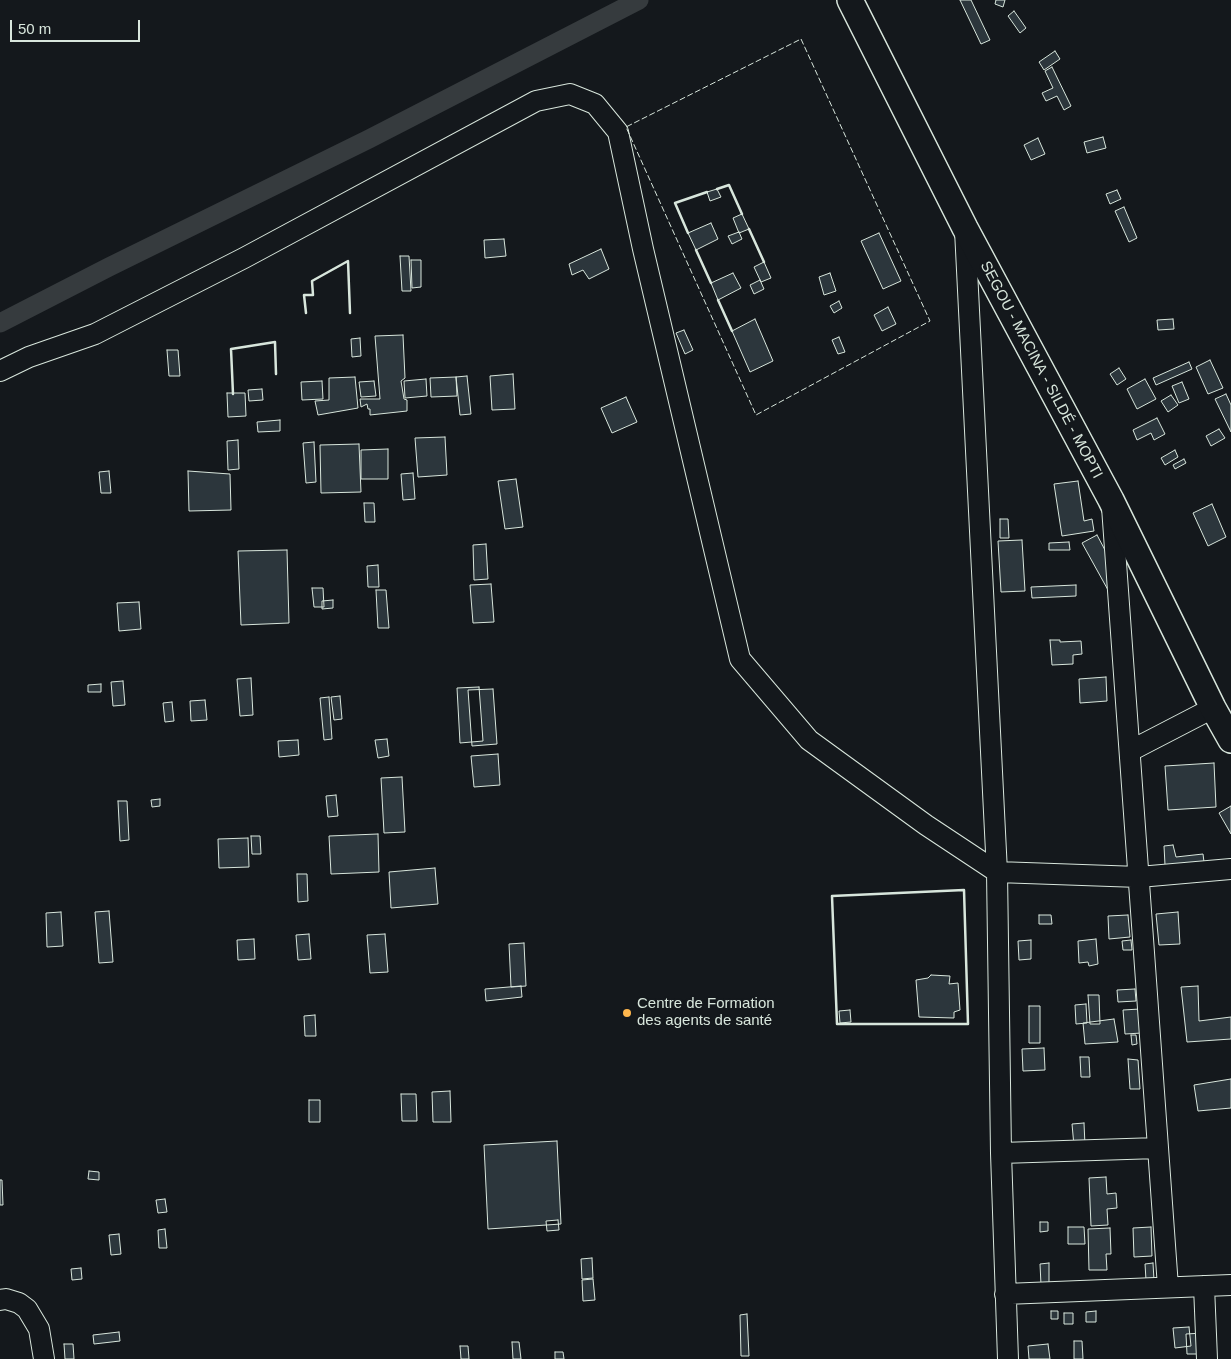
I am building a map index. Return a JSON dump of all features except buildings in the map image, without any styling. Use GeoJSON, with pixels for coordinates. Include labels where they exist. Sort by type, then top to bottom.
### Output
{"type":"FeatureCollection","features":[{"type":"Feature","properties":{"kind":"main road","name":"SEGOU - MACINA - SILDÉ - MOPTI"},"geometry":{"type":"LineString","coordinates":[[850,0],[965,228],[1111,500],[1213,708],[1231,740]]}},
{"type":"Feature","properties":{"kind":"street"},"geometry":{"type":"LineString","coordinates":[[0,371],[29,357],[95,334],[244,258],[536,101],[570,94],[595,104],[618,132],[642,249],[740,659],[810,740],[926,825],[997,872],[1139,877],[1231,869]]}},
{"type":"Feature","properties":{"kind":"street"},"geometry":{"type":"LineString","coordinates":[[965,228],[997,872],[1001,1153],[1008,1359]]}},
{"type":"Feature","properties":{"kind":"street"},"geometry":{"type":"LineString","coordinates":[[1111,500],[1168,1287]]}},
{"type":"Feature","properties":{"kind":"street"},"geometry":{"type":"LineString","coordinates":[[1130,751],[1213,708]]}},
{"type":"Feature","properties":{"kind":"street"},"geometry":{"type":"LineString","coordinates":[[1001,1153],[1158,1148]]}},
{"type":"Feature","properties":{"kind":"street"},"geometry":{"type":"LineString","coordinates":[[1005,1294],[1231,1285]]}},
{"type":"Feature","properties":{"kind":"street"},"geometry":{"type":"LineString","coordinates":[[1204,1286],[1207,1359]]}},
{"type":"Feature","properties":{"kind":"street"},"geometry":{"type":"LineString","coordinates":[[0,1300],[6,1298],[27,1309],[40,1330],[44,1359]]}},
{"type":"Feature","properties":{"kind":"waterway"},"geometry":{"type":"LineString","coordinates":[[0,323],[369,139],[639,0]]}},
{"type":"Feature","properties":{"kind":"fence"},"geometry":{"type":"LineString","coordinates":[[801,39],[930,321],[756,415],[626,127],[801,39]]}},
{"type":"Feature","properties":{"kind":"wall"},"geometry":{"type":"LineString","coordinates":[[717,189],[729,185],[742,214]]}},
{"type":"Feature","properties":{"kind":"wall"},"geometry":{"type":"LineString","coordinates":[[688,233],[675,203],[707,192]]}},
{"type":"Feature","properties":{"kind":"wall"},"geometry":{"type":"LineString","coordinates":[[749,229],[764,262]]}},
{"type":"Feature","properties":{"kind":"wall"},"geometry":{"type":"LineString","coordinates":[[696,250],[711,283]]}},
{"type":"Feature","properties":{"kind":"wall"},"geometry":{"type":"LineString","coordinates":[[306,313],[304,295],[313,295],[312,281],[348,261],[350,313]]}},
{"type":"Feature","properties":{"kind":"wall"},"geometry":{"type":"LineString","coordinates":[[718,300],[732,331]]}},
{"type":"Feature","properties":{"kind":"wall"},"geometry":{"type":"LineString","coordinates":[[233,394],[231,349],[275,342],[276,374]]}},
{"type":"Feature","properties":{"kind":"wall"},"geometry":{"type":"LineString","coordinates":[[964,890],[968,1024],[837,1024],[832,896],[964,890]]}},
{"type":"Feature","properties":{"kind":"place","name":"Centre de Formation des agents de santé"},"geometry":{"type":"Point","coordinates":[627,1013]}}]}
